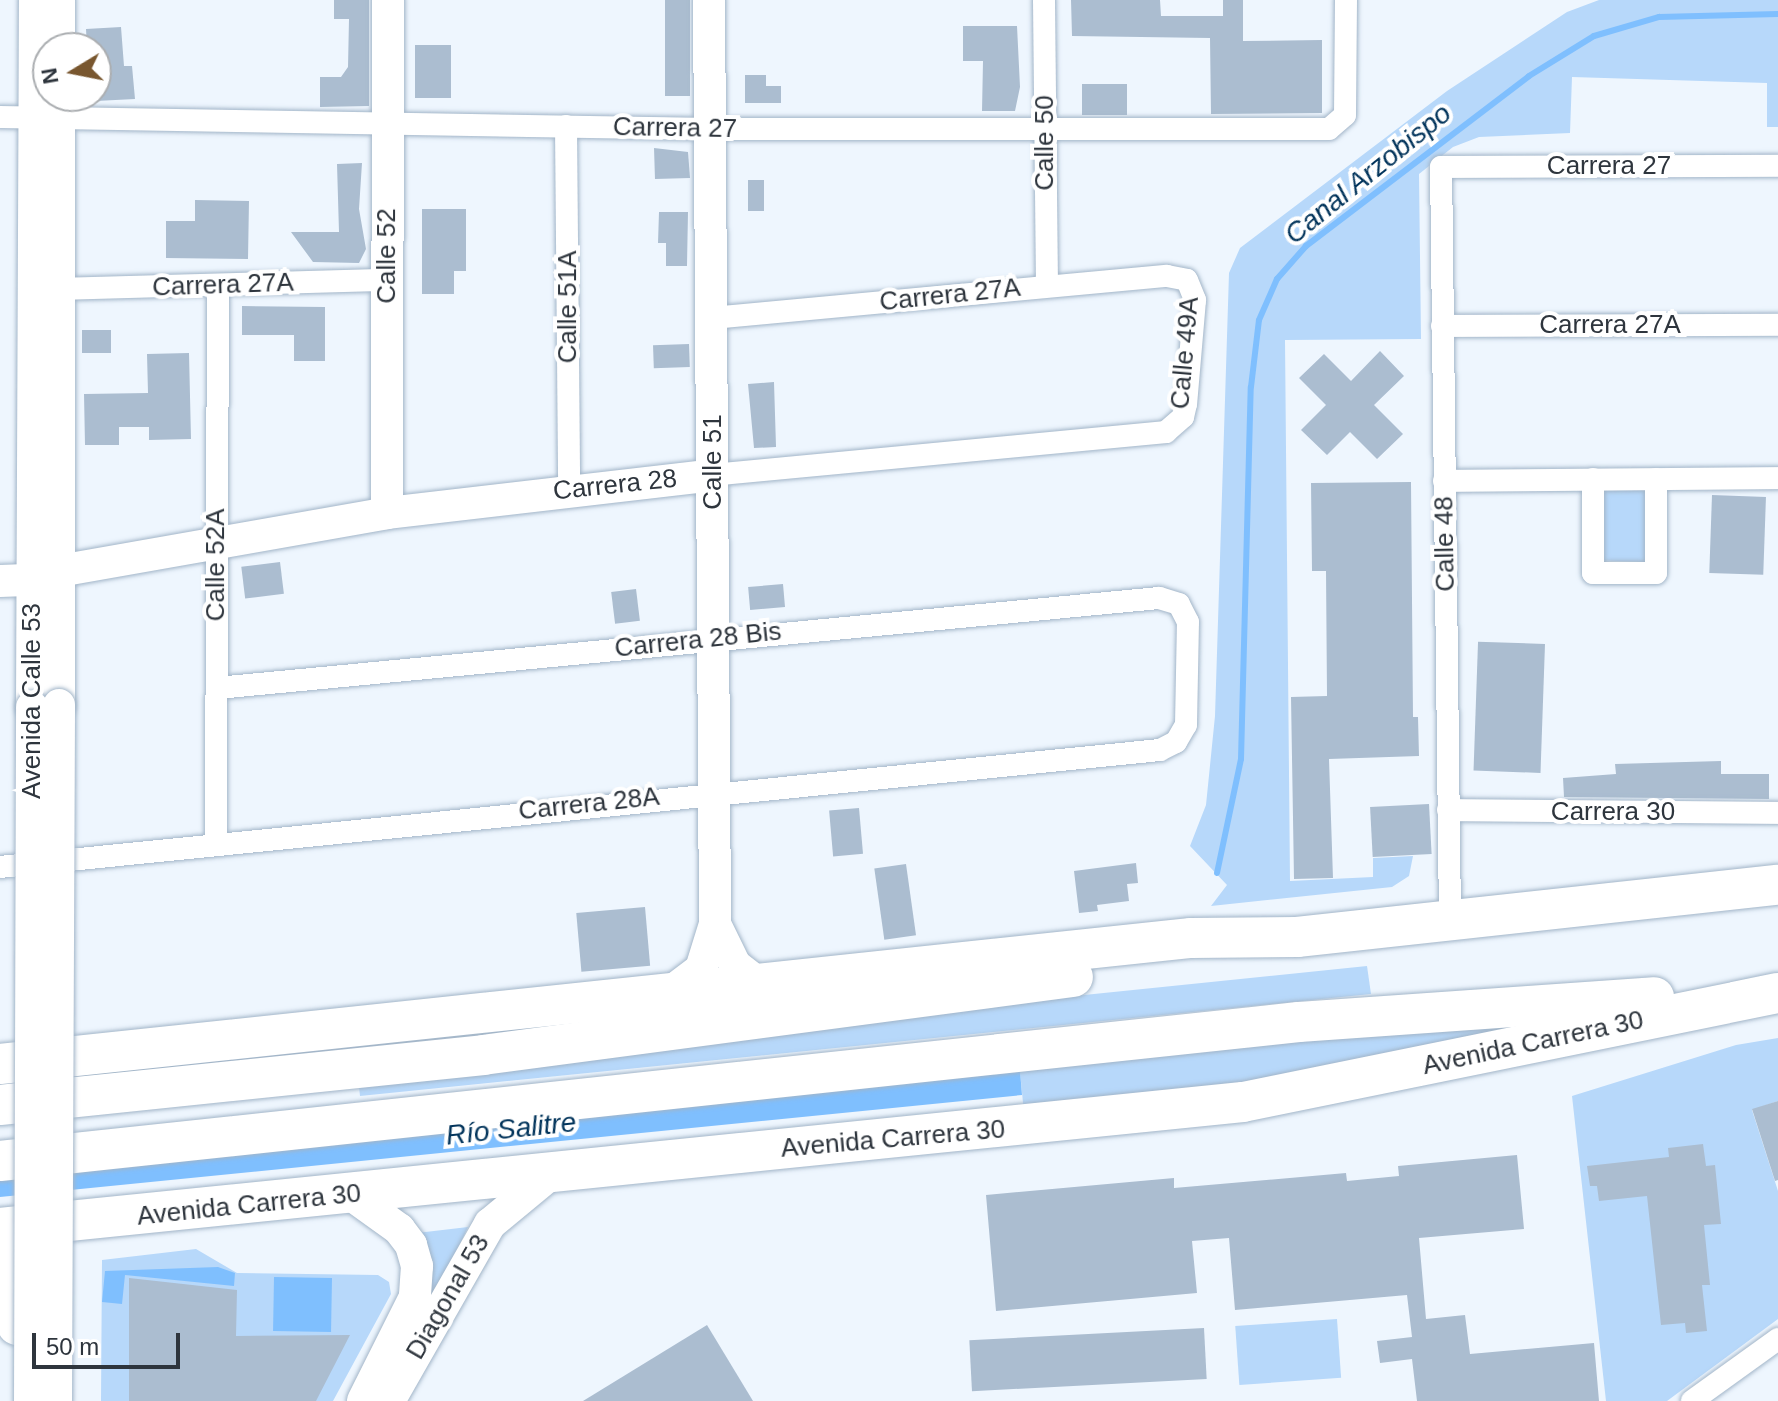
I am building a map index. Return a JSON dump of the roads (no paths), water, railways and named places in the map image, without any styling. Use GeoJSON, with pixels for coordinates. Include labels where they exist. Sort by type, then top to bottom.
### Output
{"type":"FeatureCollection","features":[{"type":"Feature","properties":{"kind":"highway"},"geometry":{"type":"LineString","coordinates":[[0,1064],[1191,938],[1297,937],[1778,885]]}},
{"type":"Feature","properties":{"kind":"highway"},"geometry":{"type":"LineString","coordinates":[[0,1105],[483,1055],[1198,959],[1297,937]]}},
{"type":"Feature","properties":{"kind":"highway","name":"Avenida Carrera 30"},"geometry":{"type":"LineString","coordinates":[[0,1161],[1299,1022],[1778,991]]}},
{"type":"Feature","properties":{"kind":"highway","name":"Avenida Carrera 30"},"geometry":{"type":"LineString","coordinates":[[0,1228],[353,1196],[554,1171],[1243,1102],[1778,991]]}},
{"type":"Feature","properties":{"kind":"highway"},"geometry":{"type":"LineString","coordinates":[[0,1245],[15,1272],[17,1289],[16,1401]]}},
{"type":"Feature","properties":{"kind":"street","name":"Avenida Calle 53"},"geometry":{"type":"LineString","coordinates":[[35,0],[40,32]]}},
{"type":"Feature","properties":{"kind":"street"},"geometry":{"type":"LineString","coordinates":[[59,0],[59,32]]}},
{"type":"Feature","properties":{"kind":"street","name":"Calle 52"},"geometry":{"type":"LineString","coordinates":[[387,513],[388,0]]}},
{"type":"Feature","properties":{"kind":"street","name":"Calle 51"},"geometry":{"type":"LineString","coordinates":[[672,991],[701,969],[715,924],[709,0]]}},
{"type":"Feature","properties":{"kind":"street","name":"Calle 50"},"geometry":{"type":"LineString","coordinates":[[1044,0],[1047,286]]}},
{"type":"Feature","properties":{"kind":"street","name":"Carrera 27"},"geometry":{"type":"LineString","coordinates":[[77,112],[388,124],[710,129],[1329,129],[1345,115],[1346,0]]}},
{"type":"Feature","properties":{"kind":"street","name":"Carrera 27"},"geometry":{"type":"LineString","coordinates":[[0,117],[42,112]]}},
{"type":"Feature","properties":{"kind":"street","name":"Avenida Calle 53"},"geometry":{"type":"LineString","coordinates":[[46,576],[59,289],[51,112]]}},
{"type":"Feature","properties":{"kind":"street","name":"Avenida Calle 53"},"geometry":{"type":"LineString","coordinates":[[51,112],[46,706],[56,1401]]}},
{"type":"Feature","properties":{"kind":"street","name":"Calle 51A"},"geometry":{"type":"LineString","coordinates":[[566,126],[569,489]]}},
{"type":"Feature","properties":{"kind":"street","name":"Carrera 27"},"geometry":{"type":"LineString","coordinates":[[1441,167],[1778,166]]}},
{"type":"Feature","properties":{"kind":"street","name":"Calle 48"},"geometry":{"type":"LineString","coordinates":[[1441,167],[1450,920]]}},
{"type":"Feature","properties":{"kind":"street","name":"Carrera 27A"},"geometry":{"type":"LineString","coordinates":[[712,318],[1167,276],[1187,280]]}},
{"type":"Feature","properties":{"kind":"street","name":"Carrera 27A"},"geometry":{"type":"LineString","coordinates":[[59,289],[387,280]]}},
{"type":"Feature","properties":{"kind":"street","name":"Calle 49A"},"geometry":{"type":"LineString","coordinates":[[1175,427],[1186,404],[1195,300],[1187,280]]}},
{"type":"Feature","properties":{"kind":"street","name":"Calle 52A"},"geometry":{"type":"LineString","coordinates":[[216,844],[218,285]]}},
{"type":"Feature","properties":{"kind":"street","name":"Carrera 27A"},"geometry":{"type":"LineString","coordinates":[[1442,326],[1778,325]]}},
{"type":"Feature","properties":{"kind":"street","name":"Carrera 28"},"geometry":{"type":"LineString","coordinates":[[0,581],[46,576],[216,542],[387,513],[569,489],[1156,433],[1175,427]]}},
{"type":"Feature","properties":{"kind":"street"},"geometry":{"type":"LineString","coordinates":[[1444,481],[1778,478]]}},
{"type":"Feature","properties":{"kind":"street"},"geometry":{"type":"LineString","coordinates":[[1593,479],[1593,573],[1656,573],[1656,479]]}},
{"type":"Feature","properties":{"kind":"street","name":"Carrera 28 Bis"},"geometry":{"type":"LineString","coordinates":[[217,688],[714,637],[1159,598],[1179,604],[1188,622],[1186,725],[1176,742]]}},
{"type":"Feature","properties":{"kind":"street","name":"Avenida Calle 53"},"geometry":{"type":"LineString","coordinates":[[30,1401],[46,706]]}},
{"type":"Feature","properties":{"kind":"street","name":"Carrera 28A"},"geometry":{"type":"LineString","coordinates":[[0,867],[715,791],[1160,750],[1176,742]]}},
{"type":"Feature","properties":{"kind":"street","name":"Carrera 30"},"geometry":{"type":"LineString","coordinates":[[1448,810],[1778,813]]}},
{"type":"Feature","properties":{"kind":"street","name":"Calle 51"},"geometry":{"type":"LineString","coordinates":[[715,924],[735,965],[758,983]]}},
{"type":"Feature","properties":{"kind":"street","name":"Diagonal 53"},"geometry":{"type":"LineString","coordinates":[[389,1401],[490,1224],[554,1171]]}},
{"type":"Feature","properties":{"kind":"street","name":"Diagonal 53"},"geometry":{"type":"LineString","coordinates":[[353,1196],[399,1229],[417,1266],[415,1297],[363,1401]]}},
{"type":"Feature","properties":{"kind":"street"},"geometry":{"type":"LineString","coordinates":[[1692,1401],[1778,1339]]}},
{"type":"Feature","properties":{"kind":"water","name":"Río Salitre"},"geometry":{"type":"Polygon","coordinates":[[[1020,1071],[1022,1095],[0,1197],[0,1168],[1020,1071]]]}},
{"type":"Feature","properties":{"kind":"water"},"geometry":{"type":"Polygon","coordinates":[[[218,1267],[235,1273],[234,1286],[125,1275],[122,1304],[102,1302],[105,1271],[218,1267]]]}},
{"type":"Feature","properties":{"kind":"water"},"geometry":{"type":"Polygon","coordinates":[[[274,1277],[332,1278],[331,1332],[273,1331],[274,1277]]]}},
{"type":"Feature","properties":{"kind":"waterway","name":"Canal Arzobispo"},"geometry":{"type":"LineString","coordinates":[[1217,873],[1241,759],[1251,387],[1259,320],[1277,279],[1306,246],[1529,76],[1594,36],[1659,17],[1778,14]]}}]}
